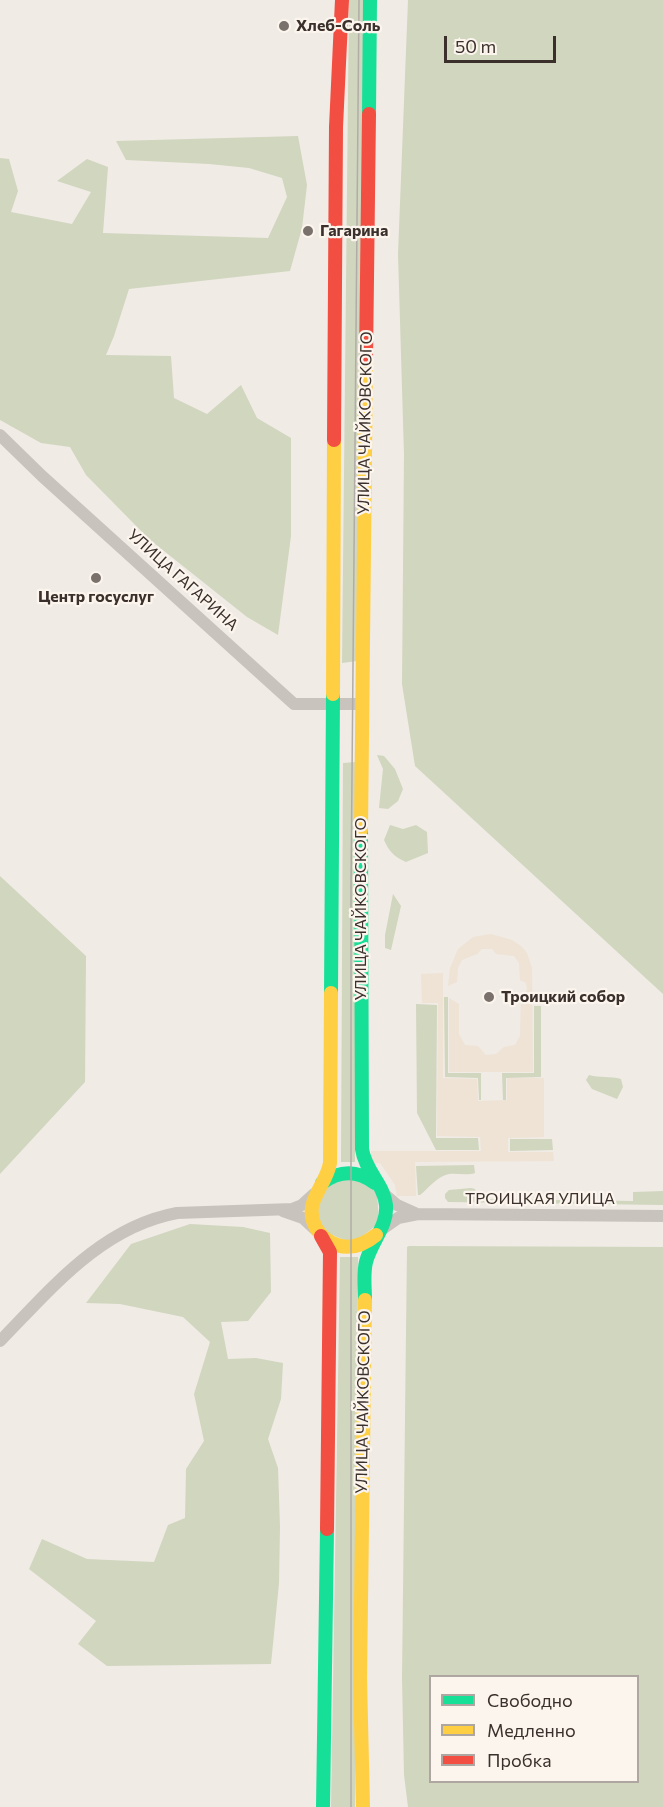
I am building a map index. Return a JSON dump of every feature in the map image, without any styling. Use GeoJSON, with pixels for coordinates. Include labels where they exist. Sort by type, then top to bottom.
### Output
{"type":"FeatureCollection","features":[{"type":"Feature","properties":{"kind":"main road","name":"УЛИЦА ЧАЙКОВСКОГО"},"geometry":{"type":"LineString","coordinates":[[318,1188],[328,1173],[330,1163],[336,127],[342,0]]}},
{"type":"Feature","properties":{"kind":"main road","name":"УЛИЦА ЧАЙКОВСКОГО"},"geometry":{"type":"LineString","coordinates":[[363,1807],[360,1677],[365,1271],[368,1254],[386,1211],[380,1189],[367,1169],[362,1154],[362,704],[370,0]]}},
{"type":"Feature","properties":{"kind":"main road"},"geometry":{"type":"LineString","coordinates":[[323,1807],[330,1252],[311,1213],[318,1188],[334,1175],[348,1172],[368,1177],[380,1189]]}},
{"type":"Feature","properties":{"kind":"main road"},"geometry":{"type":"LineString","coordinates":[[319,1232],[330,1242],[345,1247],[364,1244],[378,1232]]}},
{"type":"Feature","properties":{"kind":"street","name":"УЛИЦА ГАГАРИНА"},"geometry":{"type":"LineString","coordinates":[[0,435],[42,476],[294,704],[362,704]]}},
{"type":"Feature","properties":{"kind":"street"},"geometry":{"type":"LineString","coordinates":[[279,1211],[302,1205],[318,1188]]}},
{"type":"Feature","properties":{"kind":"street"},"geometry":{"type":"LineString","coordinates":[[380,1189],[397,1205],[418,1214]]}},
{"type":"Feature","properties":{"kind":"street"},"geometry":{"type":"LineString","coordinates":[[0,1341],[78,1262],[117,1235],[166,1215],[279,1211],[303,1218],[319,1232]]}},
{"type":"Feature","properties":{"kind":"street"},"geometry":{"type":"LineString","coordinates":[[378,1232],[398,1218],[418,1214]]}},
{"type":"Feature","properties":{"kind":"street","name":"ТРОИЦКАЯ УЛИЦА"},"geometry":{"type":"LineString","coordinates":[[418,1214],[663,1216]]}},
{"type":"Feature","properties":{"kind":"green space"},"geometry":{"type":"Polygon","coordinates":[[[349,0],[364,0],[357,661],[342,663],[349,0]]]}},
{"type":"Feature","properties":{"kind":"green space"},"geometry":{"type":"Polygon","coordinates":[[[408,0],[663,0],[663,994],[415,766],[402,684],[404,455],[398,254],[408,0]]]}},
{"type":"Feature","properties":{"kind":"green space"},"geometry":{"type":"Polygon","coordinates":[[[298,136],[307,185],[302,228],[290,271],[129,289],[106,355],[171,356],[174,398],[207,414],[241,385],[257,418],[291,438],[291,536],[278,635],[247,617],[149,539],[86,475],[70,447],[41,443],[0,420],[0,158],[9,159],[18,191],[11,212],[72,224],[91,192],[57,181],[87,159],[108,167],[103,233],[268,238],[287,197],[282,178],[249,168],[126,160],[116,141],[298,136]]]}},
{"type":"Feature","properties":{"kind":"green space"},"geometry":{"type":"Polygon","coordinates":[[[377,755],[384,756],[395,769],[403,789],[398,801],[388,809],[379,808],[383,769],[377,755]]]}},
{"type":"Feature","properties":{"kind":"green space"},"geometry":{"type":"Polygon","coordinates":[[[356,762],[355,1162],[341,1162],[343,763],[356,762]]]}},
{"type":"Feature","properties":{"kind":"green space"},"geometry":{"type":"Polygon","coordinates":[[[390,825],[403,829],[416,825],[427,832],[428,853],[406,862],[395,856],[384,840],[390,825]]]}},
{"type":"Feature","properties":{"kind":"green space"},"geometry":{"type":"Polygon","coordinates":[[[0,876],[86,956],[85,1082],[0,1174],[0,876]]]}},
{"type":"Feature","properties":{"kind":"green space"},"geometry":{"type":"Polygon","coordinates":[[[393,894],[401,906],[391,950],[385,948],[385,935],[393,894]]]}},
{"type":"Feature","properties":{"kind":"green space"},"geometry":{"type":"Polygon","coordinates":[[[444,997],[448,997],[448,1073],[481,1073],[481,1100],[479,1100],[478,1078],[445,1077],[444,997]]]}},
{"type":"Feature","properties":{"kind":"green space"},"geometry":{"type":"Polygon","coordinates":[[[416,1004],[437,1005],[436,1138],[478,1138],[479,1150],[436,1150],[417,1113],[416,1004]]]}},
{"type":"Feature","properties":{"kind":"green space"},"geometry":{"type":"Polygon","coordinates":[[[534,1006],[541,1006],[541,1077],[506,1078],[506,1100],[503,1100],[502,1073],[534,1073],[534,1006]]]}},
{"type":"Feature","properties":{"kind":"green space"},"geometry":{"type":"Polygon","coordinates":[[[589,1075],[621,1079],[623,1087],[617,1099],[592,1089],[586,1080],[589,1075]]]}},
{"type":"Feature","properties":{"kind":"green space"},"geometry":{"type":"Polygon","coordinates":[[[510,1139],[552,1139],[553,1150],[510,1151],[510,1139]]]}},
{"type":"Feature","properties":{"kind":"green space"},"geometry":{"type":"Polygon","coordinates":[[[474,1165],[475,1173],[445,1175],[418,1195],[416,1166],[474,1165]]]}},
{"type":"Feature","properties":{"kind":"green space"},"geometry":{"type":"Polygon","coordinates":[[[349,1176],[377,1191],[379,1223],[354,1243],[325,1231],[321,1227],[318,1214],[320,1191],[349,1176]]]}},
{"type":"Feature","properties":{"kind":"green space"},"geometry":{"type":"Polygon","coordinates":[[[475,1189],[477,1199],[633,1201],[633,1192],[663,1191],[663,1205],[448,1202],[445,1198],[449,1190],[475,1189]]]}},
{"type":"Feature","properties":{"kind":"green space"},"geometry":{"type":"Polygon","coordinates":[[[190,1224],[243,1227],[270,1233],[271,1292],[248,1321],[221,1322],[228,1359],[256,1358],[283,1363],[281,1399],[268,1439],[278,1468],[280,1527],[279,1583],[271,1664],[107,1666],[78,1644],[96,1621],[29,1569],[42,1539],[87,1559],[154,1562],[168,1525],[185,1518],[186,1469],[204,1441],[194,1394],[210,1342],[183,1317],[120,1304],[86,1303],[131,1244],[190,1224]]]}},
{"type":"Feature","properties":{"kind":"green space"},"geometry":{"type":"Polygon","coordinates":[[[407,1247],[663,1247],[663,1807],[408,1807],[404,1775],[402,1678],[407,1247]]]}},
{"type":"Feature","properties":{"kind":"green space"},"geometry":{"type":"Polygon","coordinates":[[[340,1257],[358,1257],[355,1807],[331,1807],[340,1257]]]}},
{"type":"Feature","properties":{"kind":"shaded area"},"geometry":{"type":"Polygon","coordinates":[[[491,934],[512,940],[521,946],[527,953],[532,968],[533,1072],[449,1072],[449,998],[459,1004],[459,1034],[465,1045],[478,1046],[486,1055],[496,1054],[504,1047],[515,1045],[520,1036],[521,999],[527,990],[526,983],[520,980],[519,963],[514,956],[496,954],[492,949],[482,949],[477,954],[462,960],[458,968],[457,982],[448,986],[450,968],[458,949],[473,937],[491,934]]]}},
{"type":"Feature","properties":{"kind":"shaded area"},"geometry":{"type":"Polygon","coordinates":[[[443,973],[443,1078],[477,1079],[478,1101],[507,1100],[507,1078],[544,1078],[544,1137],[508,1138],[508,1152],[553,1152],[554,1161],[415,1162],[416,1196],[397,1196],[395,1185],[380,1163],[371,1163],[371,1151],[481,1151],[480,1137],[437,1136],[438,1003],[422,1003],[421,974],[443,973]]]}},
{"type":"Feature","properties":{"kind":"tram line"},"geometry":{"type":"LineString","coordinates":[[351,1807],[351,886],[359,0]]}},
{"type":"Feature","properties":{"kind":"traffic: fast"},"geometry":{"type":"LineString","coordinates":[[369,114],[370,0]]}},
{"type":"Feature","properties":{"kind":"traffic: fast"},"geometry":{"type":"LineString","coordinates":[[331,993],[333,694]]}},
{"type":"Feature","properties":{"kind":"traffic: fast"},"geometry":{"type":"LineString","coordinates":[[361,830],[362,1149],[367,1164],[382,1190],[386,1205],[382,1227],[366,1262],[365,1300]]}},
{"type":"Feature","properties":{"kind":"traffic: fast"},"geometry":{"type":"LineString","coordinates":[[322,1183],[335,1176],[348,1173],[362,1176],[375,1183]]}},
{"type":"Feature","properties":{"kind":"traffic: fast"},"geometry":{"type":"LineString","coordinates":[[323,1807],[327,1529]]}},
{"type":"Feature","properties":{"kind":"traffic: slow"},"geometry":{"type":"LineString","coordinates":[[361,830],[366,360]]}},
{"type":"Feature","properties":{"kind":"traffic: slow"},"geometry":{"type":"LineString","coordinates":[[333,694],[334,440]]}},
{"type":"Feature","properties":{"kind":"traffic: slow"},"geometry":{"type":"LineString","coordinates":[[331,993],[330,1163],[313,1202],[312,1219],[320,1234],[337,1245],[348,1247],[358,1245],[376,1235]]}},
{"type":"Feature","properties":{"kind":"traffic: slow"},"geometry":{"type":"LineString","coordinates":[[363,1807],[360,1678],[365,1300]]}},
{"type":"Feature","properties":{"kind":"traffic: jam"},"geometry":{"type":"LineString","coordinates":[[334,440],[336,127],[342,0]]}},
{"type":"Feature","properties":{"kind":"traffic: jam"},"geometry":{"type":"LineString","coordinates":[[366,360],[369,114]]}},
{"type":"Feature","properties":{"kind":"traffic: jam"},"geometry":{"type":"LineString","coordinates":[[321,1236],[330,1252],[327,1529]]}},
{"type":"Feature","properties":{"kind":"place","name":"Хлеб-Соль"},"geometry":{"type":"Point","coordinates":[284,26]}},
{"type":"Feature","properties":{"kind":"place","name":"Гагарина"},"geometry":{"type":"Point","coordinates":[308,231]}},
{"type":"Feature","properties":{"kind":"place","name":"Центр госуслуг"},"geometry":{"type":"Point","coordinates":[96,578]}},
{"type":"Feature","properties":{"kind":"place","name":"Троицкий собор"},"geometry":{"type":"Point","coordinates":[489,997]}}]}
